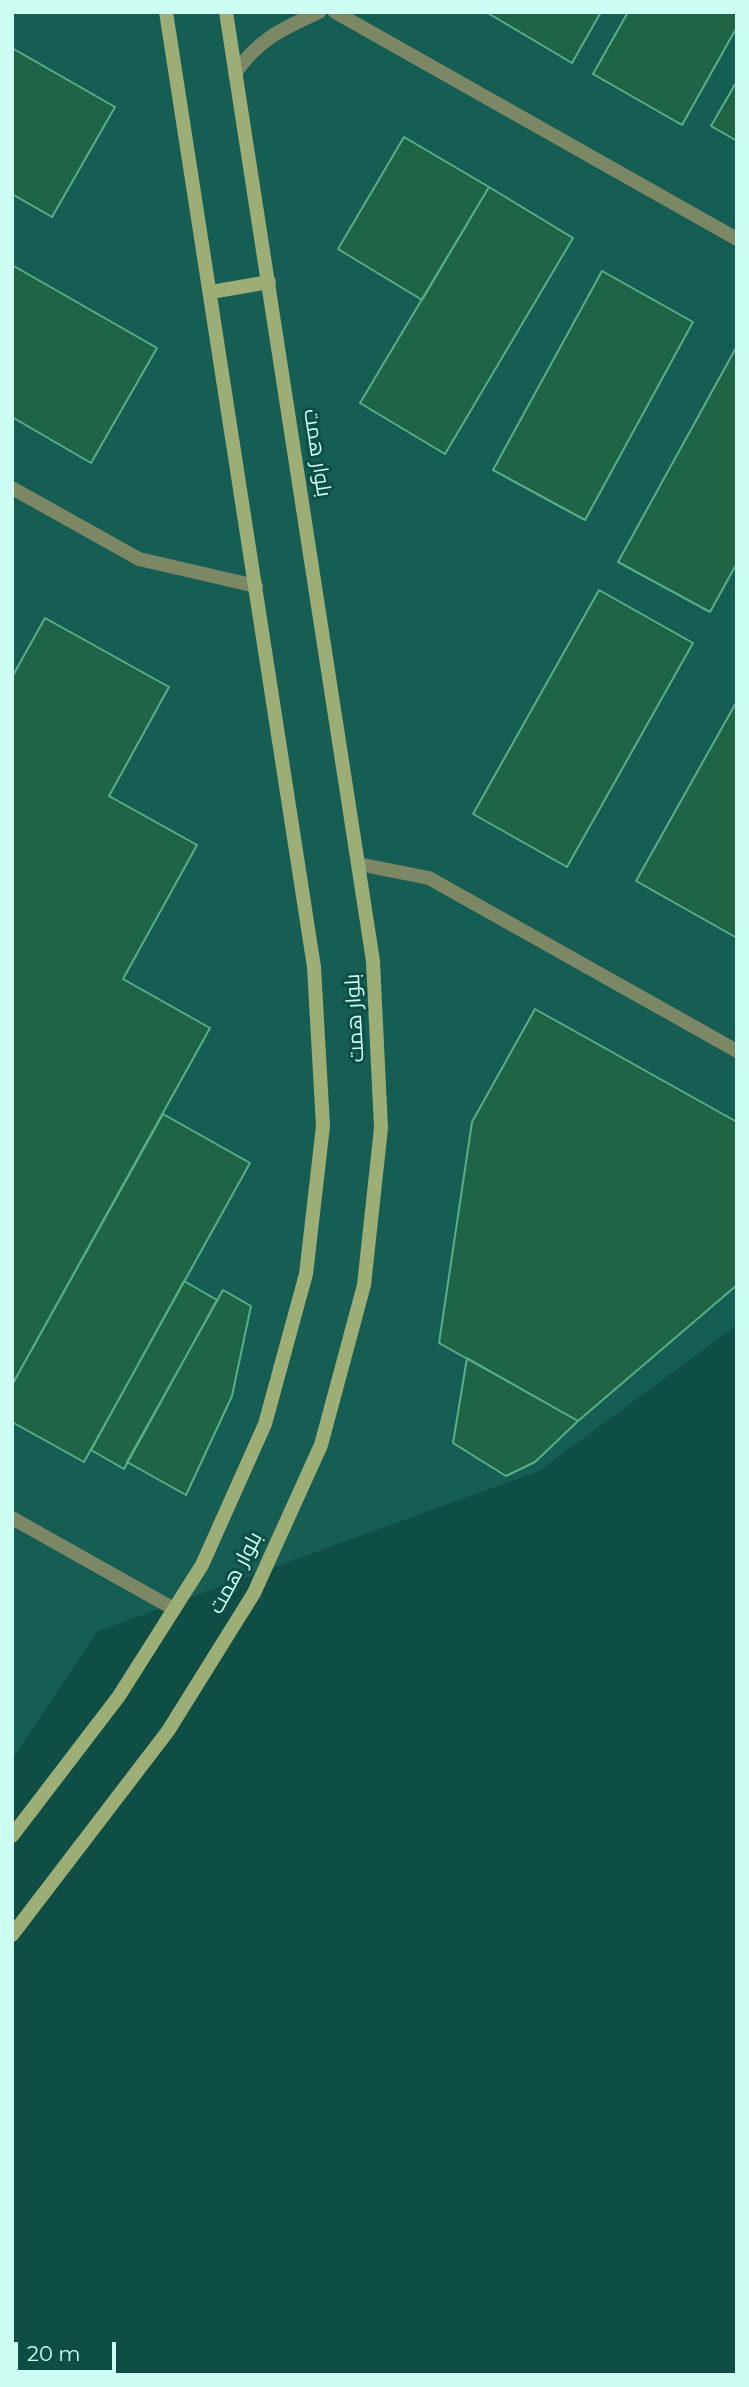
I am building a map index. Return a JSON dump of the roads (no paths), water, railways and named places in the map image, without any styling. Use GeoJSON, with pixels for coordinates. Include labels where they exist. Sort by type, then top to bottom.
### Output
{"type":"FeatureCollection","features":[{"type":"Feature","properties":{"kind":"street","name":"بلوار همت"},"geometry":{"type":"LineString","coordinates":[[12,1836],[119,1696],[202,1565],[265,1424],[306,1274],[323,1126],[314,967],[166,12]]}},
{"type":"Feature","properties":{"kind":"street","name":"بلوار همت"},"geometry":{"type":"LineString","coordinates":[[12,1935],[168,1731],[254,1592],[321,1445],[364,1285],[382,1128],[373,961],[226,12]]}},
{"type":"Feature","properties":{"kind":"street"},"geometry":{"type":"LineString","coordinates":[[235,72],[252,49],[277,32],[319,12]]}},
{"type":"Feature","properties":{"kind":"street"},"geometry":{"type":"LineString","coordinates":[[335,12],[737,239]]}},
{"type":"Feature","properties":{"kind":"street"},"geometry":{"type":"LineString","coordinates":[[211,292],[269,282]]}},
{"type":"Feature","properties":{"kind":"street"},"geometry":{"type":"LineString","coordinates":[[12,488],[139,559],[256,586]]}},
{"type":"Feature","properties":{"kind":"street"},"geometry":{"type":"LineString","coordinates":[[358,864],[429,878],[737,1051]]}},
{"type":"Feature","properties":{"kind":"street"},"geometry":{"type":"LineString","coordinates":[[12,1518],[174,1608]]}}]}
